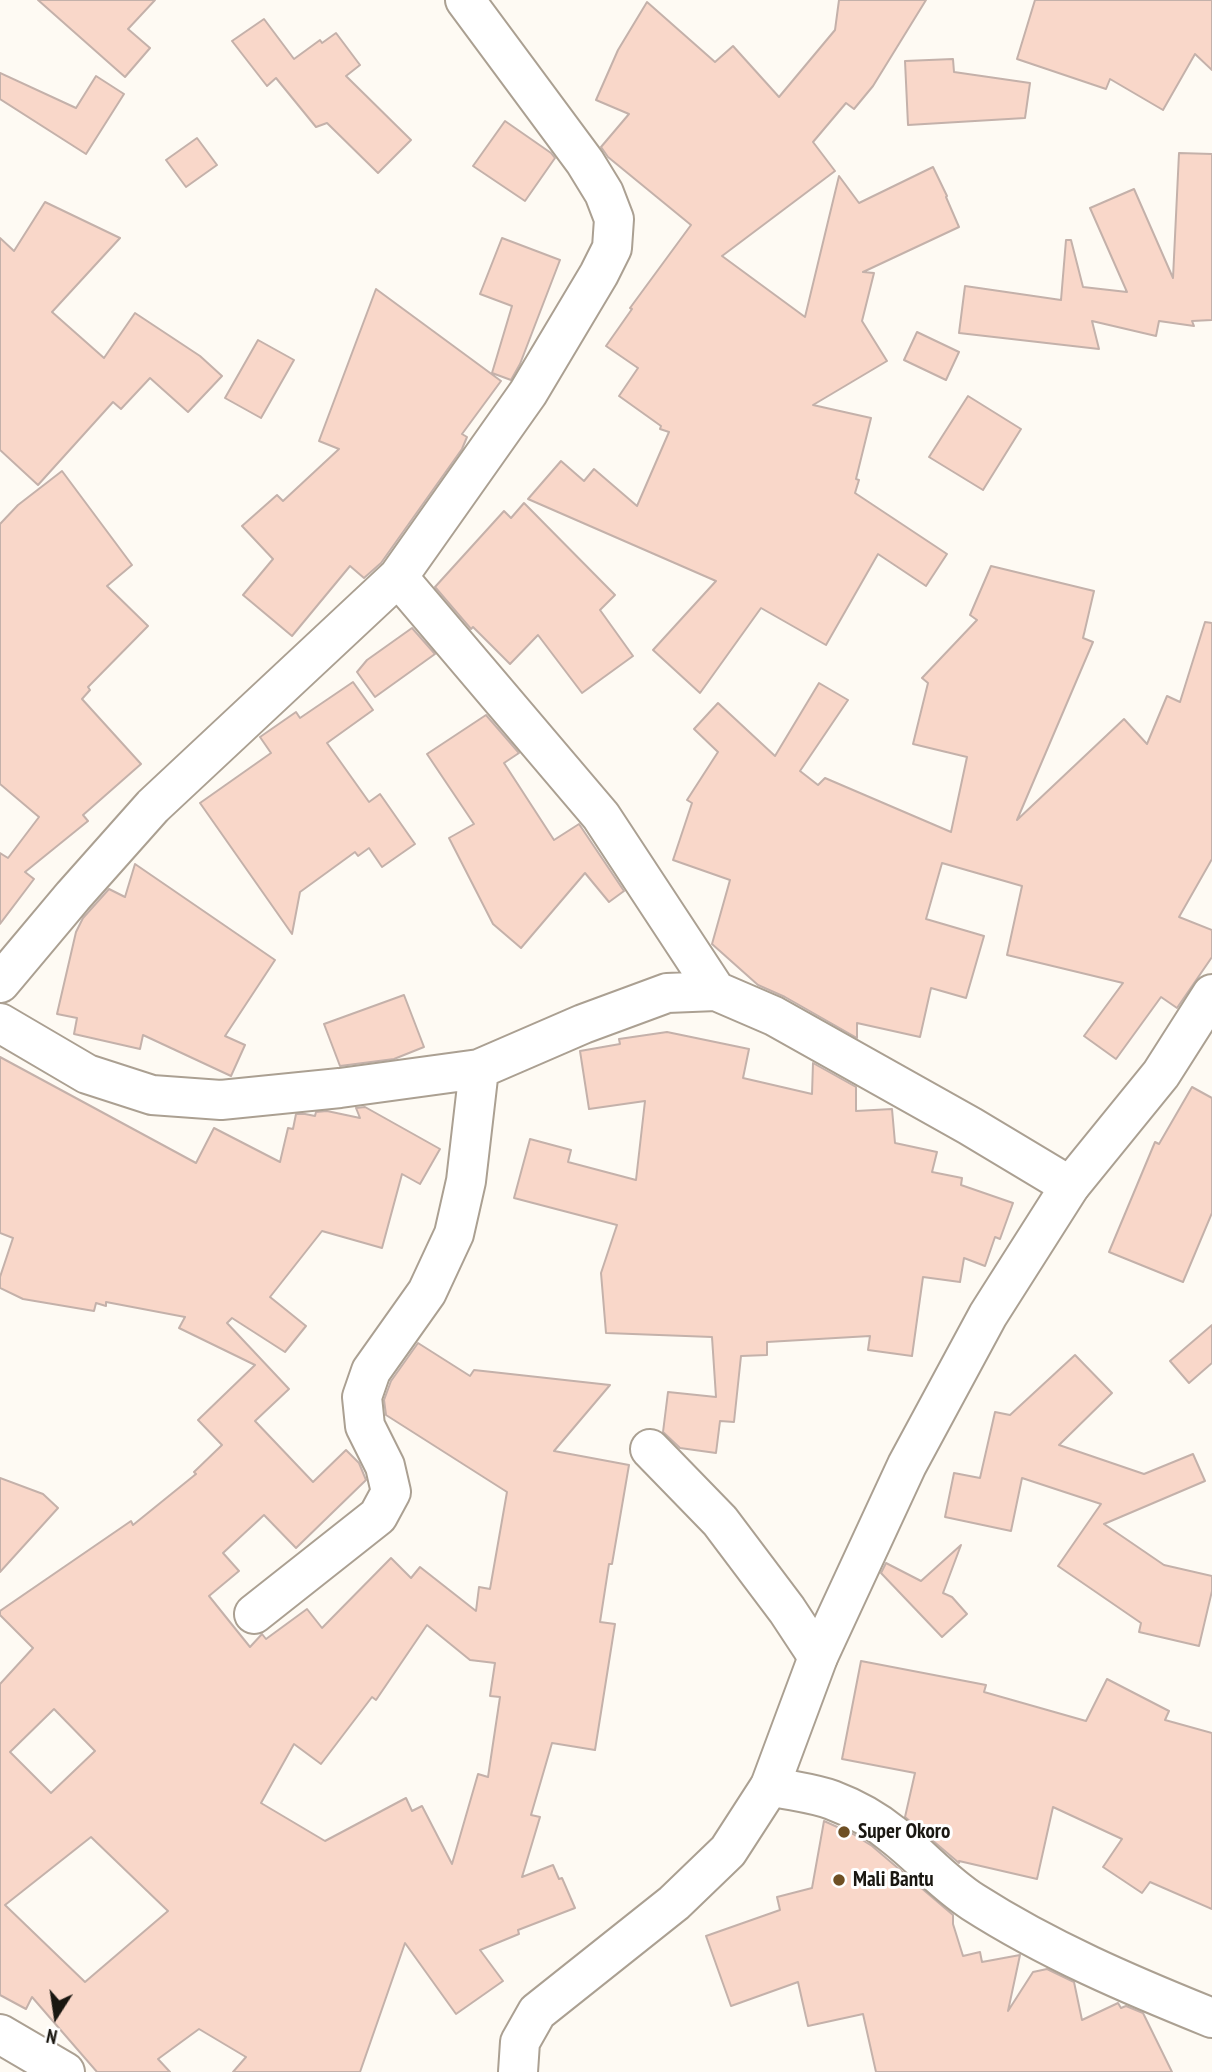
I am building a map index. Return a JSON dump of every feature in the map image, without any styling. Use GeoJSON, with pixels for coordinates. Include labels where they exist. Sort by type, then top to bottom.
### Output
{"type":"FeatureCollection","features":[{"type":"Feature","properties":{"kind":"street"},"geometry":{"type":"LineString","coordinates":[[0,983],[153,806],[398,577],[528,393],[612,248],[614,219],[604,193],[585,162],[465,0]]}},
{"type":"Feature","properties":{"kind":"street"},"geometry":{"type":"LineString","coordinates":[[398,577],[601,816],[716,991]]}},
{"type":"Feature","properties":{"kind":"street"},"geometry":{"type":"LineString","coordinates":[[0,1023],[87,1074],[152,1095],[221,1100],[340,1088],[479,1069],[583,1024],[667,993],[716,991],[774,1016],[970,1126],[1070,1186]]}},
{"type":"Feature","properties":{"kind":"street"},"geometry":{"type":"LineString","coordinates":[[518,2072],[520,2042],[537,2012],[674,1903],[728,1851],[770,1786],[818,1657],[907,1465],[988,1315],[1070,1186],[1161,1074],[1212,994]]}},
{"type":"Feature","properties":{"kind":"street"},"geometry":{"type":"LineString","coordinates":[[254,1614],[378,1516],[391,1492],[385,1466],[365,1426],[362,1397],[371,1371],[427,1293],[454,1234],[466,1181],[479,1069]]}},
{"type":"Feature","properties":{"kind":"street"},"geometry":{"type":"LineString","coordinates":[[650,1449],[720,1521],[787,1610],[818,1657]]}},
{"type":"Feature","properties":{"kind":"street"},"geometry":{"type":"LineString","coordinates":[[770,1786],[831,1800],[859,1813],[892,1834],[933,1873],[971,1901],[1017,1929],[1103,1972],[1211,2011]]}},
{"type":"Feature","properties":{"kind":"street"},"geometry":{"type":"LineString","coordinates":[[0,2034],[65,2072]]}},
{"type":"Feature","properties":{"kind":"building"},"geometry":{"type":"Polygon","coordinates":[[[38,0],[155,0],[128,29],[150,48],[125,77],[38,0]]]}},
{"type":"Feature","properties":{"kind":"building"},"geometry":{"type":"Polygon","coordinates":[[[839,0],[926,0],[873,86],[854,109],[846,103],[813,142],[835,171],[722,256],[805,317],[839,176],[859,203],[933,167],[959,227],[863,272],[874,273],[862,321],[887,361],[813,405],[871,418],[855,493],[947,554],[926,586],[878,554],[826,645],[761,608],[700,693],[653,650],[716,581],[528,499],[561,461],[584,481],[594,469],[637,506],[669,432],[660,429],[661,426],[619,396],[638,368],[606,346],[632,309],[630,308],[691,225],[608,157],[601,147],[629,114],[596,100],[618,50],[647,2],[715,62],[733,46],[779,97],[835,30],[839,0]]]}},
{"type":"Feature","properties":{"kind":"building"},"geometry":{"type":"Polygon","coordinates":[[[1035,0],[1212,0],[1212,70],[1195,54],[1163,110],[1110,79],[1106,89],[1017,59],[1035,0]]]}},
{"type":"Feature","properties":{"kind":"building"},"geometry":{"type":"Polygon","coordinates":[[[264,19],[294,59],[320,40],[322,43],[336,33],[360,65],[346,76],[411,140],[378,173],[327,123],[316,127],[276,78],[267,86],[232,41],[264,19]]]}},
{"type":"Feature","properties":{"kind":"building"},"geometry":{"type":"Polygon","coordinates":[[[953,59],[954,72],[1030,83],[1025,118],[908,125],[905,61],[953,59]]]}},
{"type":"Feature","properties":{"kind":"building"},"geometry":{"type":"Polygon","coordinates":[[[0,73],[76,108],[96,76],[124,94],[86,154],[0,99],[0,73]]]}},
{"type":"Feature","properties":{"kind":"building"},"geometry":{"type":"Polygon","coordinates":[[[505,121],[555,158],[525,201],[473,166],[505,121]]]}},
{"type":"Feature","properties":{"kind":"building"},"geometry":{"type":"Polygon","coordinates":[[[197,138],[217,165],[186,187],[166,160],[197,138]]]}},
{"type":"Feature","properties":{"kind":"building"},"geometry":{"type":"Polygon","coordinates":[[[1179,153],[1212,154],[1212,320],[1192,321],[1194,326],[1159,321],[1156,336],[1092,321],[1099,349],[959,333],[965,286],[1061,300],[1066,240],[1071,240],[1083,287],[1127,292],[1090,208],[1134,189],[1173,278],[1179,153]]]}},
{"type":"Feature","properties":{"kind":"building"},"geometry":{"type":"Polygon","coordinates":[[[45,202],[120,238],[52,312],[104,358],[135,313],[200,356],[222,376],[188,412],[150,378],[121,409],[113,402],[38,485],[0,450],[0,238],[14,251],[45,202]]]}},
{"type":"Feature","properties":{"kind":"building"},"geometry":{"type":"Polygon","coordinates":[[[502,238],[560,260],[520,364],[511,380],[492,373],[512,306],[480,294],[502,238]]]}},
{"type":"Feature","properties":{"kind":"building"},"geometry":{"type":"Polygon","coordinates":[[[376,289],[501,381],[462,434],[467,437],[462,449],[381,563],[364,578],[350,566],[292,636],[243,595],[273,559],[242,526],[277,495],[283,501],[339,449],[319,441],[376,289]]]}},
{"type":"Feature","properties":{"kind":"building"},"geometry":{"type":"Polygon","coordinates":[[[917,332],[959,352],[946,380],[904,360],[917,332]]]}},
{"type":"Feature","properties":{"kind":"building"},"geometry":{"type":"Polygon","coordinates":[[[258,340],[294,360],[261,418],[225,398],[258,340]]]}},
{"type":"Feature","properties":{"kind":"building"},"geometry":{"type":"Polygon","coordinates":[[[968,396],[1021,429],[983,490],[929,457],[968,396]]]}},
{"type":"Feature","properties":{"kind":"building"},"geometry":{"type":"Polygon","coordinates":[[[62,471],[132,565],[107,586],[148,626],[88,687],[90,690],[82,699],[141,764],[83,815],[88,821],[25,872],[34,879],[0,924],[0,853],[8,858],[39,817],[0,784],[0,524],[18,505],[62,471]]]}},
{"type":"Feature","properties":{"kind":"building"},"geometry":{"type":"Polygon","coordinates":[[[524,503],[615,595],[600,610],[633,656],[582,693],[538,635],[510,664],[473,627],[471,629],[435,587],[504,511],[511,518],[524,503]]]}},
{"type":"Feature","properties":{"kind":"building"},"geometry":{"type":"Polygon","coordinates":[[[991,566],[1094,591],[1083,638],[1093,642],[1017,820],[1124,719],[1147,744],[1167,696],[1180,702],[1205,622],[1212,623],[1212,859],[1179,917],[1212,930],[1212,957],[1177,1008],[1161,997],[1116,1059],[1084,1036],[1123,983],[1007,955],[1022,886],[942,863],[926,919],[984,936],[966,998],[931,988],[920,1037],[857,1023],[857,1038],[785,997],[758,985],[712,944],[730,880],[673,860],[692,803],[687,800],[718,752],[694,729],[718,703],[775,756],[819,683],[848,700],[800,771],[818,785],[825,778],[951,832],[967,757],[913,744],[928,683],[922,678],[977,620],[970,615],[991,566]]]}},
{"type":"Feature","properties":{"kind":"building"},"geometry":{"type":"Polygon","coordinates":[[[412,628],[435,654],[375,697],[357,672],[367,660],[412,628]]]}},
{"type":"Feature","properties":{"kind":"building"},"geometry":{"type":"Polygon","coordinates":[[[353,682],[373,710],[327,743],[369,802],[380,794],[415,844],[382,867],[369,848],[358,856],[355,852],[300,892],[292,934],[200,803],[271,753],[260,737],[296,712],[300,718],[353,682]]]}},
{"type":"Feature","properties":{"kind":"building"},"geometry":{"type":"Polygon","coordinates":[[[486,715],[519,753],[504,763],[554,840],[579,824],[624,891],[609,902],[585,873],[521,948],[493,924],[449,838],[474,824],[427,754],[486,715]]]}},
{"type":"Feature","properties":{"kind":"building"},"geometry":{"type":"Polygon","coordinates":[[[135,864],[275,960],[225,1036],[245,1045],[231,1076],[143,1035],[140,1049],[74,1034],[77,1018],[57,1014],[76,932],[83,918],[109,889],[125,897],[135,864]]]}},
{"type":"Feature","properties":{"kind":"building"},"geometry":{"type":"Polygon","coordinates":[[[404,995],[424,1047],[394,1059],[340,1066],[324,1024],[404,995]]]}},
{"type":"Feature","properties":{"kind":"building"},"geometry":{"type":"Polygon","coordinates":[[[667,1032],[749,1049],[743,1078],[812,1094],[813,1063],[856,1087],[856,1111],[892,1109],[895,1143],[937,1152],[932,1172],[962,1178],[961,1185],[1013,1203],[1000,1239],[995,1237],[985,1266],[964,1258],[960,1282],[923,1277],[912,1356],[868,1350],[870,1336],[767,1342],[767,1355],[741,1356],[734,1422],[720,1421],[716,1453],[680,1448],[663,1432],[668,1392],[716,1397],[712,1337],[606,1333],[601,1273],[617,1225],[514,1198],[530,1139],[571,1150],[568,1162],[636,1180],[645,1101],[589,1109],[580,1051],[620,1044],[619,1039],[667,1032]]]}},
{"type":"Feature","properties":{"kind":"building"},"geometry":{"type":"Polygon","coordinates":[[[0,1057],[196,1163],[214,1128],[280,1162],[288,1128],[293,1129],[296,1114],[315,1116],[316,1112],[327,1111],[360,1118],[356,1108],[365,1107],[440,1149],[420,1184],[402,1174],[382,1248],[322,1231],[270,1297],[306,1326],[285,1352],[232,1318],[227,1323],[289,1389],[255,1421],[313,1482],[346,1450],[359,1463],[366,1480],[296,1548],[264,1515],[223,1553],[239,1571],[209,1596],[250,1647],[262,1634],[266,1639],[307,1609],[322,1628],[391,1558],[411,1578],[420,1567],[476,1611],[479,1587],[490,1589],[507,1492],[386,1415],[384,1400],[391,1381],[418,1343],[470,1376],[474,1370],[610,1385],[554,1451],[629,1465],[600,1622],[615,1624],[595,1750],[552,1743],[531,1815],[540,1817],[522,1877],[553,1865],[575,1908],[518,1930],[519,1934],[480,1950],[503,1981],[456,2014],[405,1943],[360,2072],[233,2072],[246,2057],[199,2029],[158,2059],[170,2072],[97,2072],[32,1997],[26,2009],[0,1995],[0,1684],[33,1648],[0,1615],[0,1611],[131,1521],[133,1525],[196,1474],[194,1472],[222,1445],[198,1420],[255,1365],[179,1328],[185,1317],[106,1302],[106,1306],[96,1303],[94,1311],[23,1299],[0,1288],[0,1277],[13,1238],[0,1233],[0,1057]],[[427,1625],[376,1700],[372,1697],[321,1764],[294,1744],[261,1803],[325,1841],[406,1798],[412,1811],[422,1806],[452,1864],[478,1774],[488,1777],[500,1697],[490,1696],[495,1663],[470,1660],[427,1625]],[[54,1709],[10,1752],[51,1793],[95,1751],[54,1709]],[[91,1837],[5,1905],[85,1982],[168,1911],[91,1837]]]}},
{"type":"Feature","properties":{"kind":"building"},"geometry":{"type":"Polygon","coordinates":[[[1192,1087],[1212,1098],[1212,1213],[1183,1282],[1109,1252],[1155,1142],[1159,1144],[1192,1087]]]}},
{"type":"Feature","properties":{"kind":"building"},"geometry":{"type":"Polygon","coordinates":[[[1212,1325],[1212,1363],[1189,1383],[1170,1361],[1212,1325]]]}},
{"type":"Feature","properties":{"kind":"building"},"geometry":{"type":"Polygon","coordinates":[[[1075,1355],[1112,1393],[1059,1445],[1144,1474],[1193,1454],[1205,1481],[1104,1524],[1164,1565],[1212,1576],[1212,1591],[1199,1646],[1139,1632],[1141,1623],[1058,1566],[1101,1504],[1022,1478],[1011,1531],[945,1517],[954,1473],[980,1478],[995,1412],[1010,1415],[1075,1355]]]}},
{"type":"Feature","properties":{"kind":"building"},"geometry":{"type":"Polygon","coordinates":[[[0,1478],[43,1494],[58,1508],[0,1572],[0,1478]]]}},
{"type":"Feature","properties":{"kind":"building"},"geometry":{"type":"Polygon","coordinates":[[[961,1545],[943,1593],[952,1597],[967,1614],[942,1637],[881,1573],[886,1563],[921,1581],[961,1545]]]}},
{"type":"Feature","properties":{"kind":"building"},"geometry":{"type":"Polygon","coordinates":[[[861,1661],[986,1685],[984,1692],[1086,1721],[1107,1679],[1169,1711],[1165,1720],[1212,1733],[1212,1909],[1150,1882],[1142,1893],[1103,1867],[1122,1839],[1053,1807],[1037,1879],[959,1863],[905,1817],[915,1773],[842,1759],[861,1661]]]}},
{"type":"Feature","properties":{"kind":"building"},"geometry":{"type":"Polygon","coordinates":[[[824,1821],[872,1846],[953,1915],[953,1924],[963,1956],[980,1952],[982,1962],[1020,1955],[1008,2011],[1033,1972],[1047,1969],[1074,1982],[1082,2020],[1118,2003],[1121,2008],[1126,2006],[1143,2013],[1172,2072],[876,2072],[863,2014],[808,2026],[798,1982],[731,2006],[706,1936],[780,1910],[777,1897],[812,1888],[824,1821]]]}},
{"type":"Feature","properties":{"kind":"place","name":"Super Okoro"},"geometry":{"type":"Point","coordinates":[844,1832]}},
{"type":"Feature","properties":{"kind":"place","name":"Mali Bantu"},"geometry":{"type":"Point","coordinates":[839,1880]}}]}
